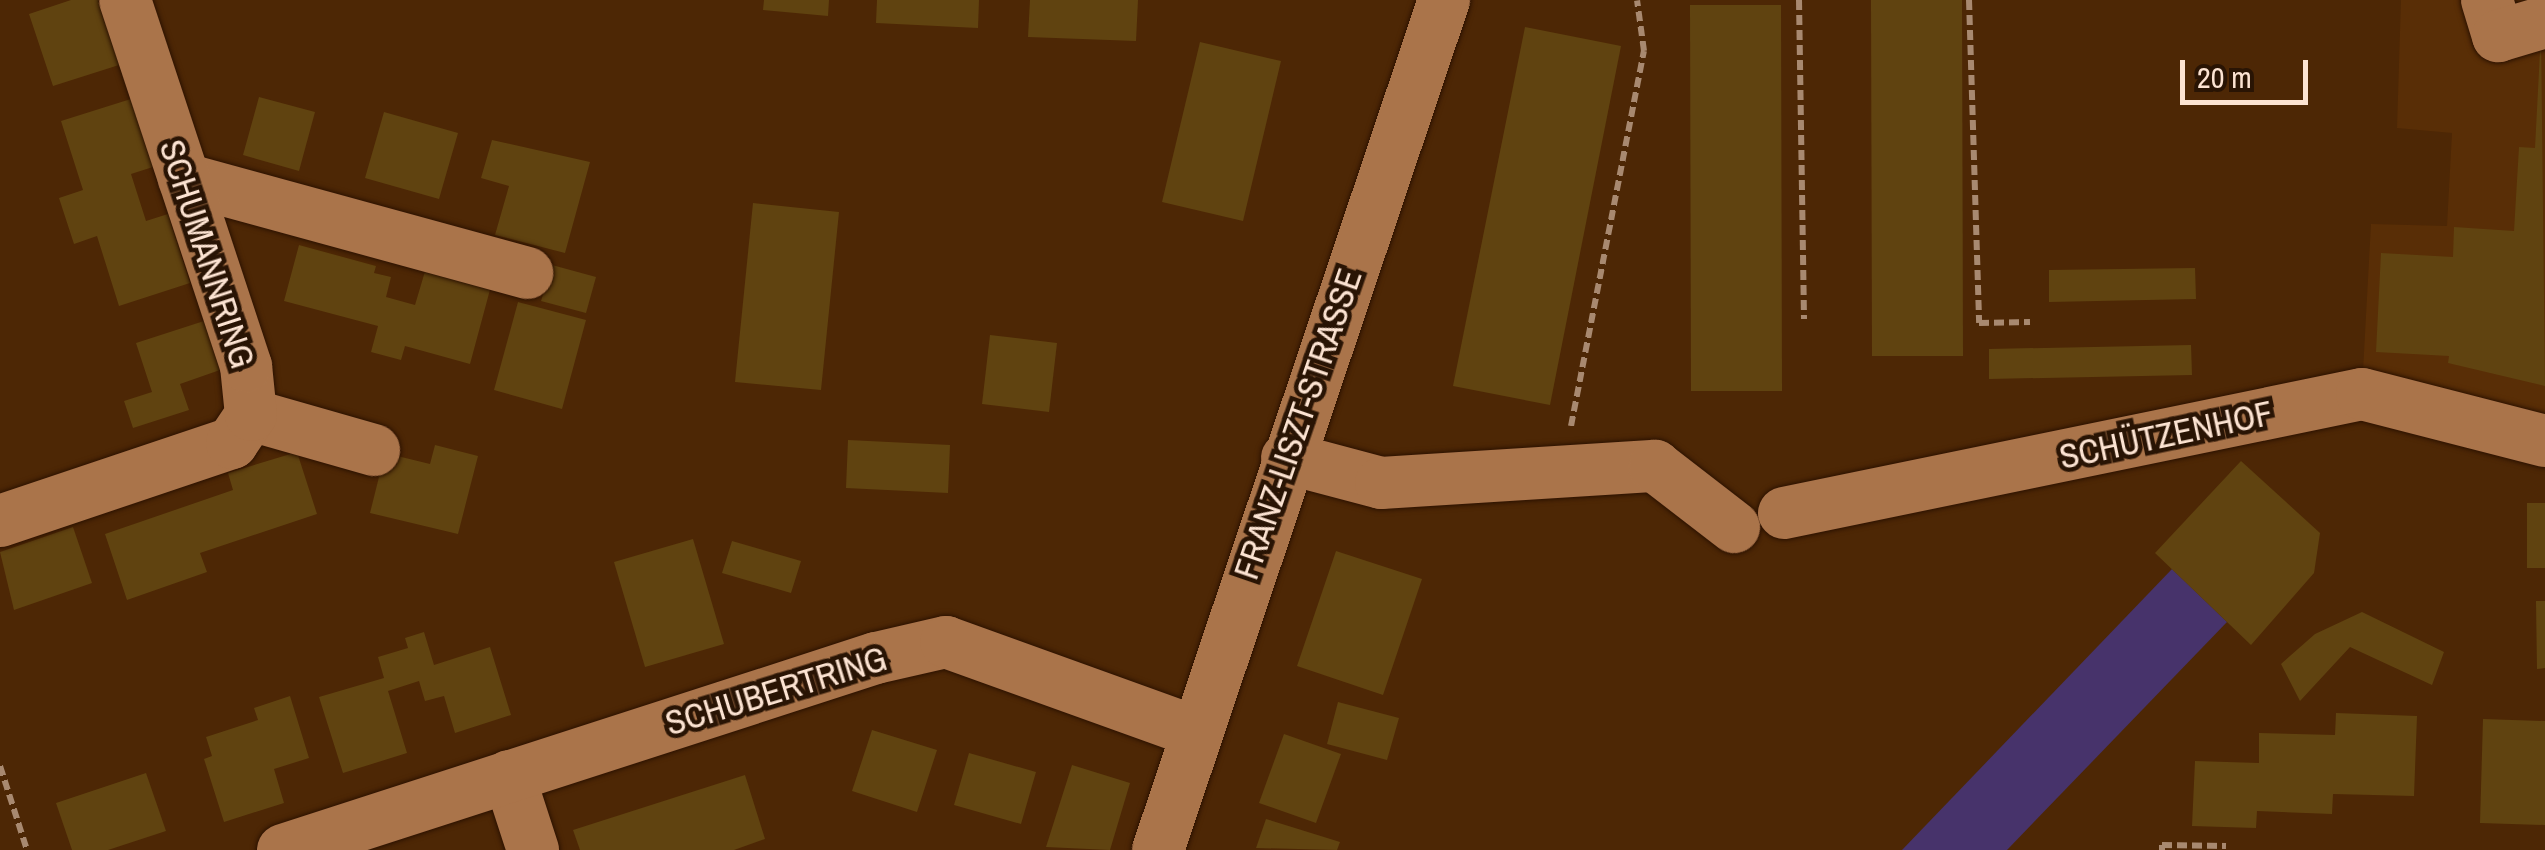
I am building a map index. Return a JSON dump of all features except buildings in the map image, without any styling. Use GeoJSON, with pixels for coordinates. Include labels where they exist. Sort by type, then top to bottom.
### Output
{"type":"FeatureCollection","features":[{"type":"Feature","properties":{"kind":"street","name":"SCHUMANNRING"},"geometry":{"type":"LineString","coordinates":[[0,521],[232,443],[251,415],[246,366],[125,0]]}},
{"type":"Feature","properties":{"kind":"street","name":"FRANZ-LISZT-STRASSE"},"geometry":{"type":"LineString","coordinates":[[1158,850],[1193,731],[1444,0]]}},
{"type":"Feature","properties":{"kind":"street"},"geometry":{"type":"LineString","coordinates":[[2487,0],[2498,36],[2545,22]]}},
{"type":"Feature","properties":{"kind":"street"},"geometry":{"type":"LineString","coordinates":[[184,179],[527,273]]}},
{"type":"Feature","properties":{"kind":"street","name":"SCHÜTZENHOF"},"geometry":{"type":"LineString","coordinates":[[1784,513],[2362,394],[2545,441]]}},
{"type":"Feature","properties":{"kind":"street"},"geometry":{"type":"LineString","coordinates":[[251,415],[374,450]]}},
{"type":"Feature","properties":{"kind":"street"},"geometry":{"type":"LineString","coordinates":[[1287,458],[1381,483],[1655,466],[1734,527]]}},
{"type":"Feature","properties":{"kind":"street","name":"SCHUBERTRING"},"geometry":{"type":"LineString","coordinates":[[283,850],[360,838],[508,776],[946,642],[1193,731]]}},
{"type":"Feature","properties":{"kind":"street"},"geometry":{"type":"LineString","coordinates":[[508,776],[532,850]]}},
{"type":"Feature","properties":{"kind":"path"},"geometry":{"type":"LineString","coordinates":[[1562,472],[1644,52],[1638,0]]}},
{"type":"Feature","properties":{"kind":"path"},"geometry":{"type":"LineString","coordinates":[[1798,0],[1804,319]]}},
{"type":"Feature","properties":{"kind":"path"},"geometry":{"type":"LineString","coordinates":[[1970,0],[1979,323],[2030,322]]}},
{"type":"Feature","properties":{"kind":"path"},"geometry":{"type":"LineString","coordinates":[[0,766],[27,850]]}},
{"type":"Feature","properties":{"kind":"path"},"geometry":{"type":"LineString","coordinates":[[2162,850],[2162,845],[2226,846]]}},
{"type":"Feature","properties":{"kind":"shaded area"},"geometry":{"type":"Polygon","coordinates":[[[2401,0],[2545,0],[2545,427],[2363,371],[2371,224],[2447,226],[2452,133],[2397,128],[2401,0]]]}},
{"type":"Feature","properties":{"kind":"shaded area"},"geometry":{"type":"Polygon","coordinates":[[[2172,569],[2227,622],[2007,850],[1902,850],[2172,569]]]}}]}
